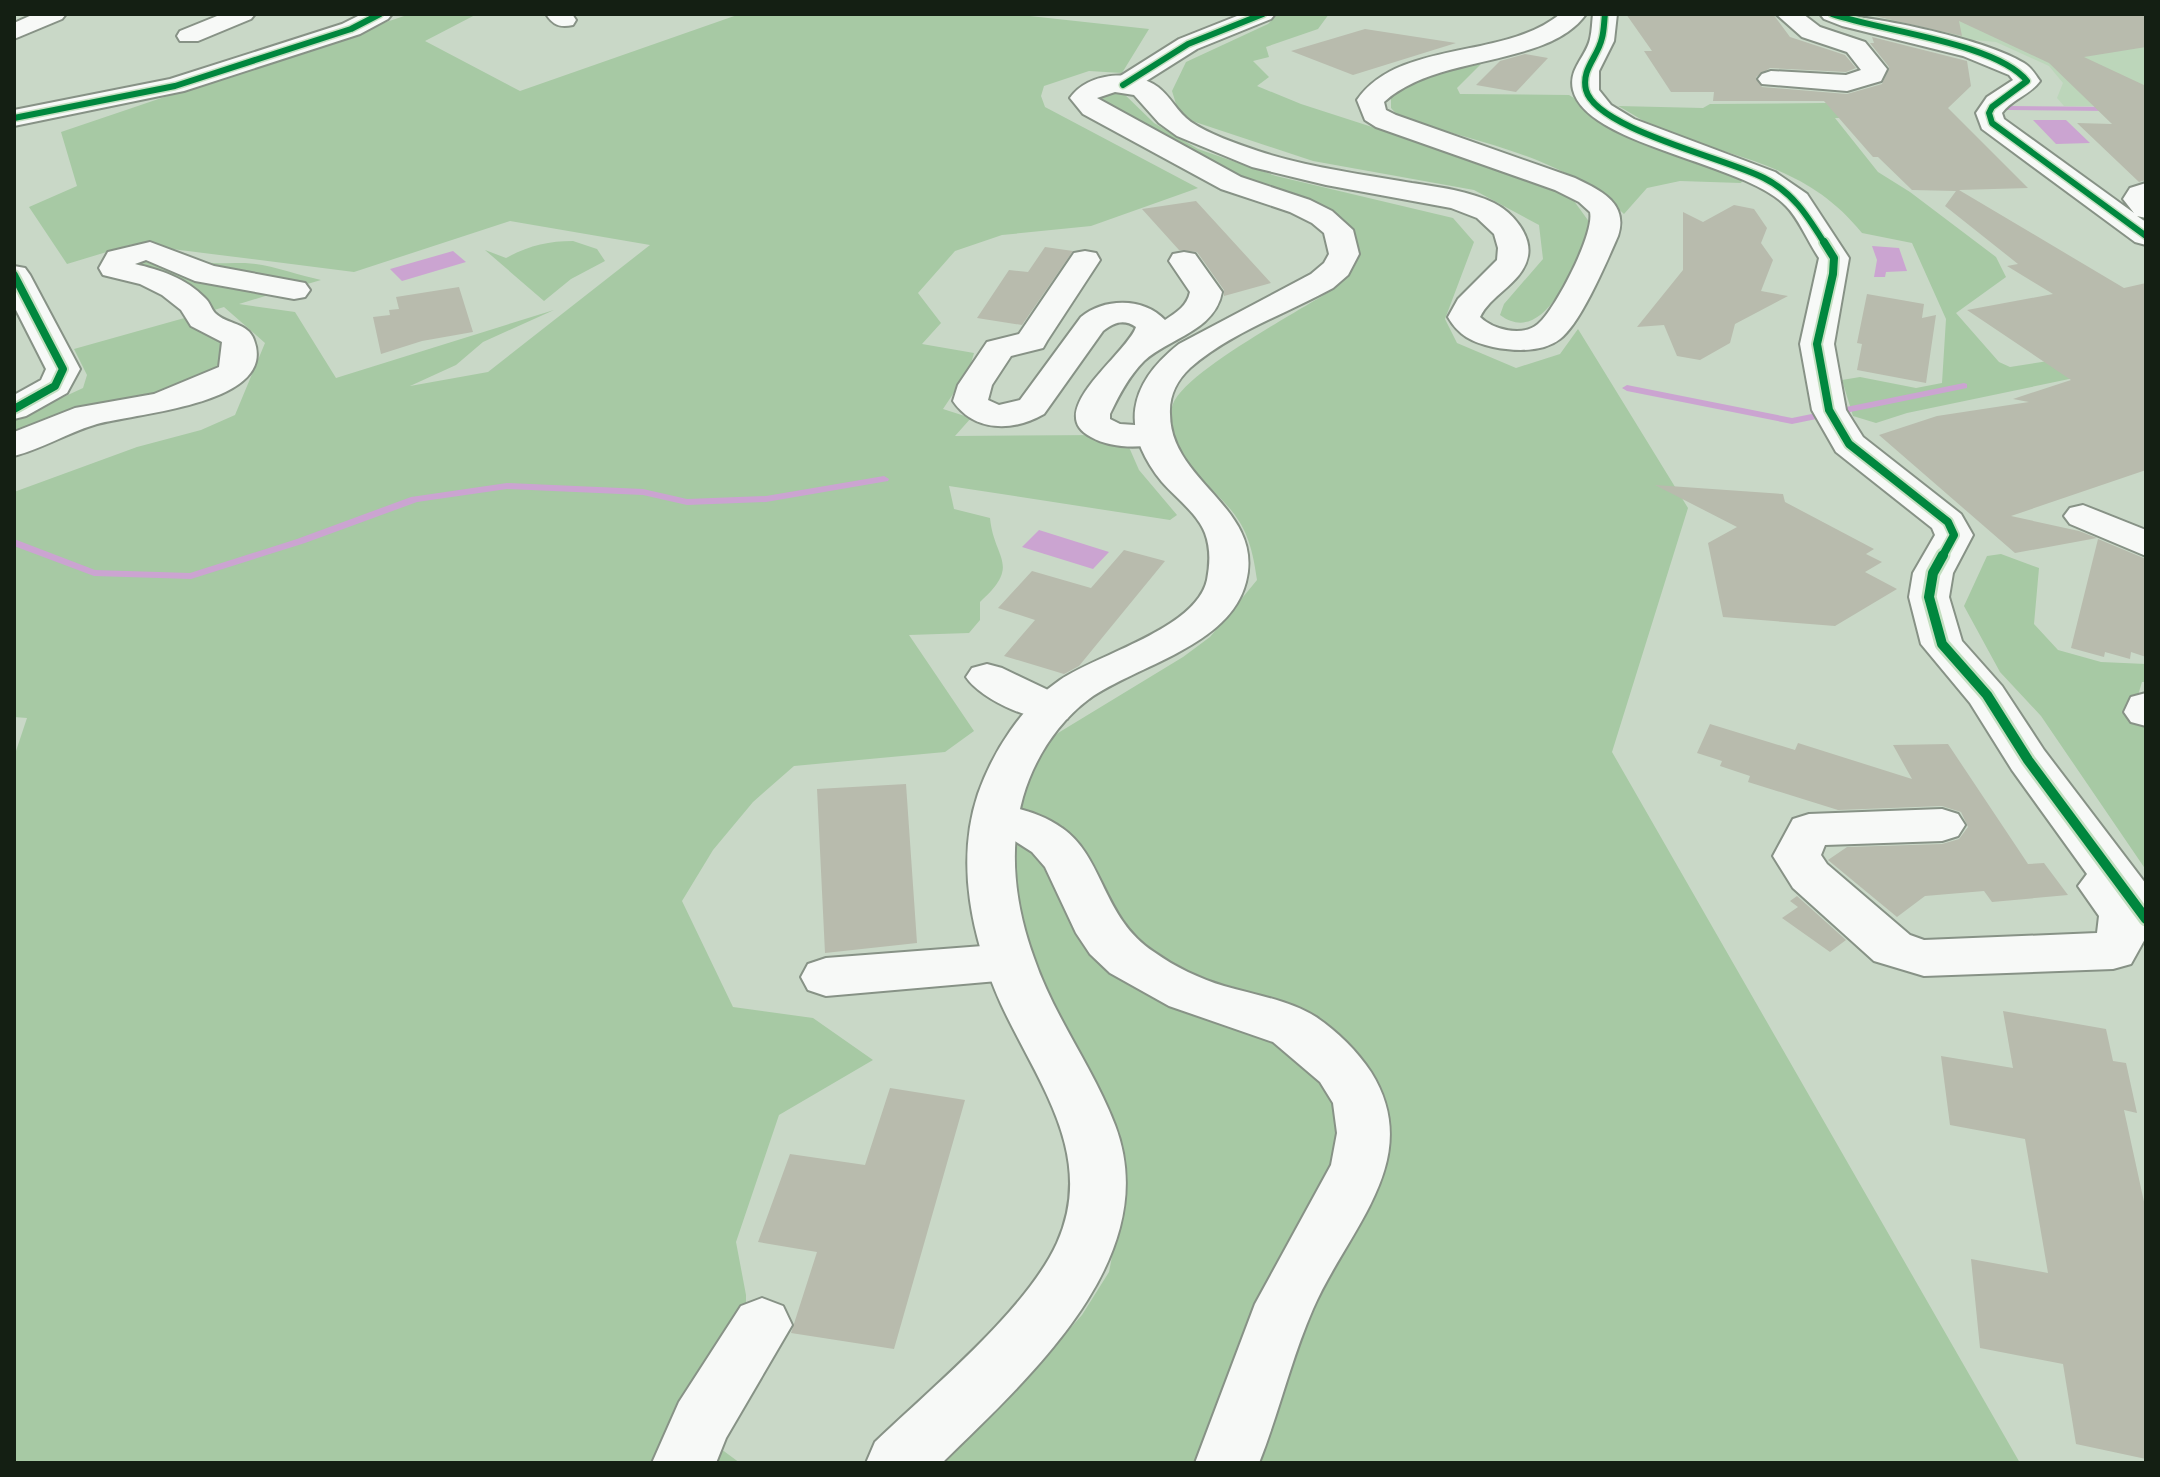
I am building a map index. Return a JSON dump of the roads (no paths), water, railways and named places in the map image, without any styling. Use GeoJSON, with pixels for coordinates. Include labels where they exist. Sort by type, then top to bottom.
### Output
{"type":"FeatureCollection","features":[{"type":"Feature","properties":{"kind":"main road"},"geometry":{"type":"LineString","coordinates":[[14,20],[26,14]]}},
{"type":"Feature","properties":{"kind":"main road"},"geometry":{"type":"LineString","coordinates":[[14,32],[54,14]]}},
{"type":"Feature","properties":{"kind":"main road"},"geometry":{"type":"LineString","coordinates":[[189,36],[243,14]]}},
{"type":"Feature","properties":{"kind":"main road"},"geometry":{"type":"LineString","coordinates":[[175,86],[172,78],[192,61],[272,37],[317,14]]}},
{"type":"Feature","properties":{"kind":"main road"},"geometry":{"type":"LineString","coordinates":[[14,118],[175,86],[351,29],[380,14]]}},
{"type":"Feature","properties":{"kind":"main road"},"geometry":{"type":"LineString","coordinates":[[898,1463],[971,1391],[1045,1309],[1080,1257],[1097,1207],[1099,1185],[1092,1139],[1070,1088],[1021,994],[1009,962],[992,884],[999,797],[1031,736],[1052,709],[1091,679],[1184,631],[1213,607],[1227,582],[1232,556],[1225,531],[1218,519],[1166,463],[1152,435],[1154,396],[1175,363],[1322,281],[1342,261],[1345,246],[1338,230],[1322,217],[1231,183],[1083,101],[1084,94],[1094,89],[1123,85],[1188,44],[1263,14]]}},
{"type":"Feature","properties":{"kind":"main road"},"geometry":{"type":"LineString","coordinates":[[1123,85],[1149,93],[1180,126],[1233,152],[1291,168],[1457,200],[1493,214],[1509,233],[1514,258],[1504,273],[1469,306],[1464,317],[1472,329],[1480,333],[1507,340],[1532,339],[1549,332],[1560,318],[1606,230],[1604,209],[1589,196],[1565,184],[1386,121],[1374,114],[1370,100],[1378,89],[1404,75],[1536,36],[1563,26],[1574,14]]}},
{"type":"Feature","properties":{"kind":"main road"},"geometry":{"type":"LineString","coordinates":[[1605,14],[1602,41],[1586,71],[1586,90],[1596,105],[1632,128],[1774,182],[1797,200],[1832,251],[1833,274],[1817,344],[1834,417],[1849,444],[1932,507],[1948,522],[1954,535],[1933,573],[1929,597],[1942,644],[1942,688],[2124,913],[2122,933],[2113,951],[1924,958],[1892,948],[1810,876],[1797,856],[1809,830],[1942,825]]}},
{"type":"Feature","properties":{"kind":"main road"},"geometry":{"type":"LineString","coordinates":[[1771,79],[1847,83],[1872,76],[1874,69],[1856,47],[1811,32],[1788,14]]}},
{"type":"Feature","properties":{"kind":"main road"},"geometry":{"type":"LineString","coordinates":[[1832,14],[1876,29],[1993,56],[2020,68],[2027,81],[2020,89],[1993,103],[1989,113],[1992,123],[2146,236]]}},
{"type":"Feature","properties":{"kind":"main road"},"geometry":{"type":"LineString","coordinates":[[2146,192],[2140,194],[2138,199],[2146,209]]}},
{"type":"Feature","properties":{"kind":"main road"},"geometry":{"type":"LineString","coordinates":[[14,445],[87,415],[161,403],[221,381],[235,372],[239,363],[237,337],[202,319],[195,305],[173,288],[151,277],[114,268],[115,262],[124,256],[144,251],[156,252],[206,274],[294,290]]}},
{"type":"Feature","properties":{"kind":"main road"},"geometry":{"type":"LineString","coordinates":[[1085,260],[1031,341],[999,349],[975,385],[970,401],[973,406],[999,416],[1018,414],[1032,407],[1092,324],[1102,316],[1131,313],[1144,318],[1153,326],[1148,341]]}},
{"type":"Feature","properties":{"kind":"main road"},"geometry":{"type":"LineString","coordinates":[[1152,435],[1113,435],[1097,428],[1092,419],[1121,368],[1148,341],[1194,315],[1206,302],[1206,292],[1184,261]]}},
{"type":"Feature","properties":{"kind":"main road"},"geometry":{"type":"LineString","coordinates":[[14,275],[63,369],[55,386],[14,409]]}},
{"type":"Feature","properties":{"kind":"main road"},"geometry":{"type":"LineString","coordinates":[[2083,516],[2146,544]]}},
{"type":"Feature","properties":{"kind":"main road"},"geometry":{"type":"LineString","coordinates":[[1942,644],[1987,695],[2028,760],[2146,919]]}},
{"type":"Feature","properties":{"kind":"main road"},"geometry":{"type":"LineString","coordinates":[[987,677],[1052,709]]}},
{"type":"Feature","properties":{"kind":"main road"},"geometry":{"type":"LineString","coordinates":[[995,818],[1027,826],[1057,849],[1074,872],[1097,929],[1122,956],[1159,981],[1277,1021],[1297,1031],[1335,1063],[1360,1103],[1367,1136],[1359,1168],[1285,1303],[1227,1463]]}},
{"type":"Feature","properties":{"kind":"main road"},"geometry":{"type":"LineString","coordinates":[[826,977],[1009,962]]}},
{"type":"Feature","properties":{"kind":"main road"},"geometry":{"type":"LineString","coordinates":[[684,1463],[701,1422],[762,1325]]}},
{"type":"Feature","properties":{"kind":"waterway"},"geometry":{"type":"LineString","coordinates":[[2010,108],[2111,109]]}},
{"type":"Feature","properties":{"kind":"waterway"},"geometry":{"type":"LineString","coordinates":[[1627,388],[1792,421],[1964,386]]}},
{"type":"Feature","properties":{"kind":"waterway"},"geometry":{"type":"LineString","coordinates":[[14,542],[94,573],[191,576],[301,541],[415,499],[507,486],[643,492],[687,502],[766,499],[884,479]]}}]}
